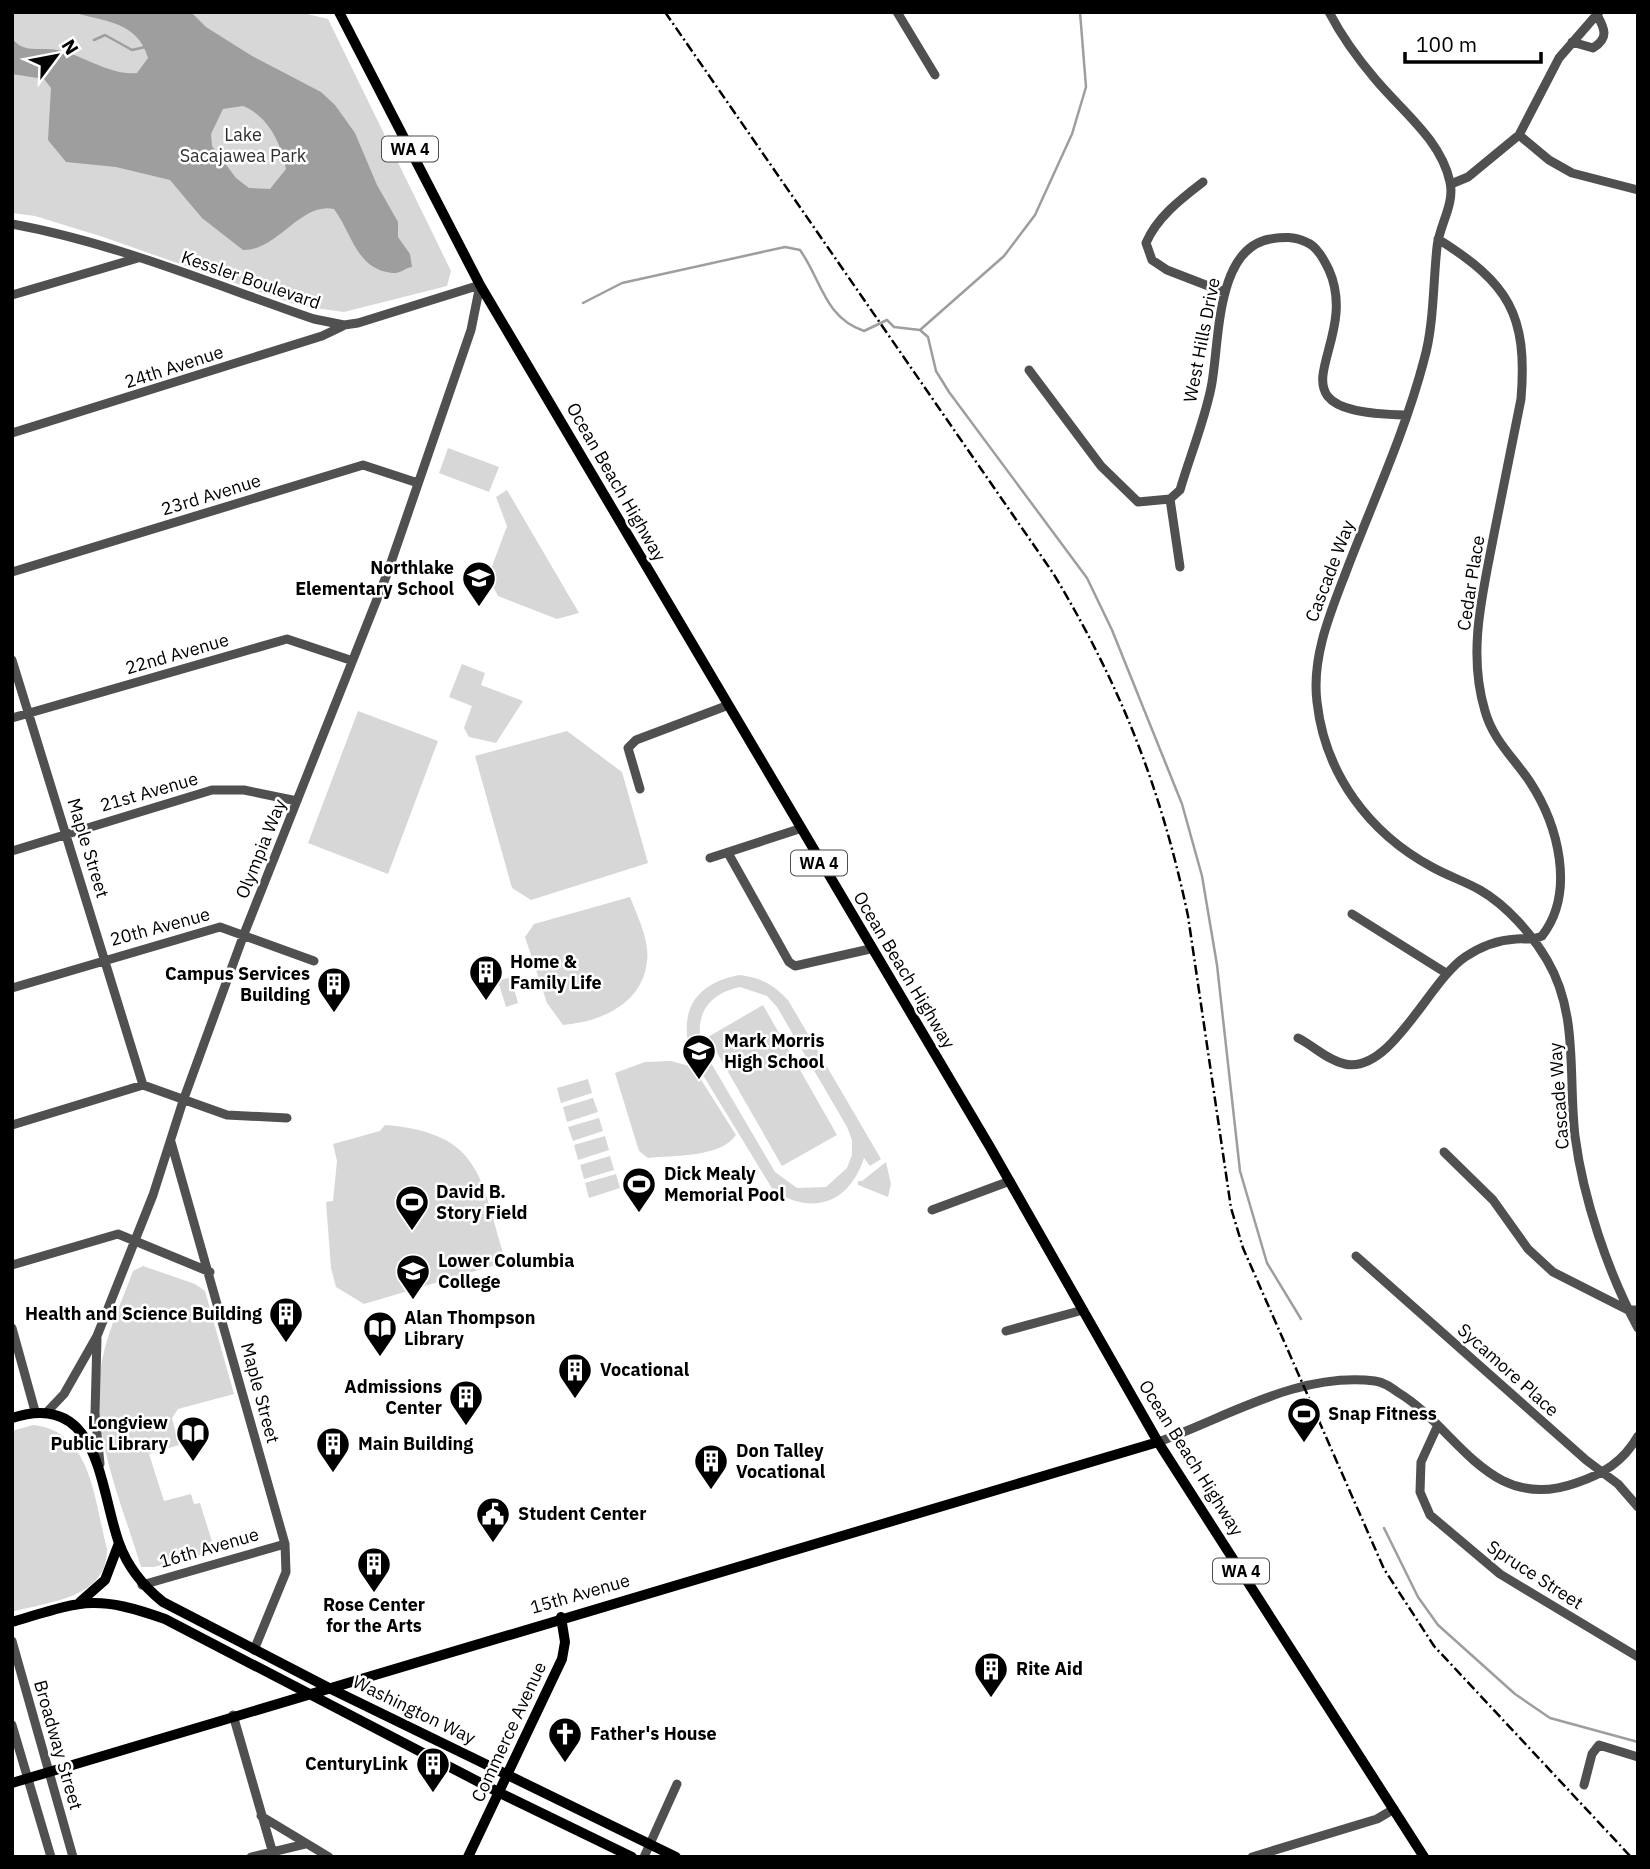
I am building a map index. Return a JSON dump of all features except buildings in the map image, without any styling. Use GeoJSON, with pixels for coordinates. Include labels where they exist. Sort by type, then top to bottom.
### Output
{"type":"FeatureCollection","features":[{"type":"Feature","properties":{"kind":"main road","name":"Ocean Beach Highway"},"geometry":{"type":"LineString","coordinates":[[339,12],[480,285],[726,706],[1010,1181],[1158,1441],[1424,1857]]}},
{"type":"Feature","properties":{"kind":"main road"},"geometry":{"type":"LineString","coordinates":[[12,1418],[40,1412],[68,1421],[82,1433],[100,1464],[119,1543],[142,1585]]}},
{"type":"Feature","properties":{"kind":"main road","name":"15th Avenue"},"geometry":{"type":"LineString","coordinates":[[12,1783],[306,1693],[1158,1441]]}},
{"type":"Feature","properties":{"kind":"main road"},"geometry":{"type":"LineString","coordinates":[[12,1622],[80,1602],[105,1580],[119,1543]]}},
{"type":"Feature","properties":{"kind":"main road","name":"Washington Way"},"geometry":{"type":"LineString","coordinates":[[142,1585],[163,1602],[254,1650],[676,1857]]}},
{"type":"Feature","properties":{"kind":"main road","name":"Washington Way"},"geometry":{"type":"LineString","coordinates":[[80,1602],[126,1605],[175,1624],[500,1793],[632,1857]]}},
{"type":"Feature","properties":{"kind":"main road","name":"Commerce Avenue"},"geometry":{"type":"LineString","coordinates":[[468,1857],[562,1659],[565,1642],[561,1617]]}},
{"type":"Feature","properties":{"kind":"street"},"geometry":{"type":"LineString","coordinates":[[897,12],[935,75]]}},
{"type":"Feature","properties":{"kind":"street"},"geometry":{"type":"LineString","coordinates":[[1329,12],[1341,35],[1377,82],[1414,120],[1438,153],[1451,184],[1468,177],[1519,135],[1559,58],[1572,42],[1598,13],[1604,27],[1605,37],[1602,43],[1593,48],[1572,42]]}},
{"type":"Feature","properties":{"kind":"street"},"geometry":{"type":"LineString","coordinates":[[1519,135],[1549,160],[1572,173],[1638,190]]}},
{"type":"Feature","properties":{"kind":"street"},"geometry":{"type":"LineString","coordinates":[[1203,182],[1175,204],[1151,232],[1146,243],[1152,260],[1167,270],[1224,292]]}},
{"type":"Feature","properties":{"kind":"street","name":"Cascade Way"},"geometry":{"type":"LineString","coordinates":[[1451,184],[1448,209],[1438,239],[1425,357],[1322,638],[1316,699],[1330,759],[1355,802],[1391,840],[1430,866],[1482,891],[1534,940],[1564,997],[1570,1042],[1575,1134],[1582,1176],[1595,1222],[1633,1310],[1638,1328]]}},
{"type":"Feature","properties":{"kind":"street","name":"Kessler Boulevard"},"geometry":{"type":"LineString","coordinates":[[12,224],[50,231],[138,258],[314,319],[344,325],[480,285]]}},
{"type":"Feature","properties":{"kind":"street","name":"West Hills Drive"},"geometry":{"type":"LineString","coordinates":[[1170,499],[1180,490],[1211,389],[1224,292],[1234,268],[1246,251],[1264,240],[1286,236],[1308,242],[1324,259],[1332,279],[1337,305],[1331,346],[1322,371],[1324,390],[1333,404],[1349,411],[1405,415]]}},
{"type":"Feature","properties":{"kind":"street","name":"Cedar Place"},"geometry":{"type":"LineString","coordinates":[[1438,239],[1478,264],[1506,299],[1520,329],[1524,362],[1521,398],[1478,616],[1476,668],[1485,713],[1501,746],[1530,782],[1542,804],[1560,855],[1555,908],[1550,926],[1542,936],[1534,940]]}},
{"type":"Feature","properties":{"kind":"street"},"geometry":{"type":"LineString","coordinates":[[12,295],[138,258]]}},
{"type":"Feature","properties":{"kind":"street","name":"Olympia Way"},"geometry":{"type":"LineString","coordinates":[[40,1412],[64,1394],[97,1336],[171,1142],[183,1101],[244,934],[350,660],[387,574],[471,330],[480,285]]}},
{"type":"Feature","properties":{"kind":"street","name":"24th Avenue"},"geometry":{"type":"LineString","coordinates":[[12,433],[160,389],[322,335],[344,325]]}},
{"type":"Feature","properties":{"kind":"street"},"geometry":{"type":"LineString","coordinates":[[1029,370],[1118,486],[1138,502],[1170,499],[1180,567]]}},
{"type":"Feature","properties":{"kind":"street","name":"23rd Avenue"},"geometry":{"type":"LineString","coordinates":[[12,572],[363,465],[418,483]]}},
{"type":"Feature","properties":{"kind":"street","name":"22nd Avenue"},"geometry":{"type":"LineString","coordinates":[[12,718],[287,639],[350,660]]}},
{"type":"Feature","properties":{"kind":"street","name":"Maple Street"},"geometry":{"type":"LineString","coordinates":[[12,660],[31,712],[143,1085]]}},
{"type":"Feature","properties":{"kind":"street"},"geometry":{"type":"LineString","coordinates":[[640,789],[628,748],[636,740],[726,706]]}},
{"type":"Feature","properties":{"kind":"street","name":"21st Avenue"},"geometry":{"type":"LineString","coordinates":[[12,850],[212,790],[244,790],[297,801]]}},
{"type":"Feature","properties":{"kind":"street"},"geometry":{"type":"LineString","coordinates":[[710,858],[799,829]]}},
{"type":"Feature","properties":{"kind":"street"},"geometry":{"type":"LineString","coordinates":[[728,853],[789,962],[803,967],[870,949]]}},
{"type":"Feature","properties":{"kind":"street"},"geometry":{"type":"LineString","coordinates":[[1352,914],[1446,973]]}},
{"type":"Feature","properties":{"kind":"street","name":"20th Avenue"},"geometry":{"type":"LineString","coordinates":[[12,988],[104,958],[220,927],[314,961]]}},
{"type":"Feature","properties":{"kind":"street"},"geometry":{"type":"LineString","coordinates":[[1298,1038],[1327,1058],[1347,1065],[1370,1060],[1393,1045],[1446,973],[1487,945],[1516,939],[1534,940]]}},
{"type":"Feature","properties":{"kind":"street"},"geometry":{"type":"LineString","coordinates":[[12,1125],[143,1085],[227,1115],[287,1118]]}},
{"type":"Feature","properties":{"kind":"street","name":"Maple Street"},"geometry":{"type":"LineString","coordinates":[[171,1142],[285,1544],[286,1572],[254,1650]]}},
{"type":"Feature","properties":{"kind":"street"},"geometry":{"type":"LineString","coordinates":[[1444,1152],[1493,1200],[1528,1249],[1553,1272],[1633,1310]]}},
{"type":"Feature","properties":{"kind":"street"},"geometry":{"type":"LineString","coordinates":[[932,1210],[1010,1181]]}},
{"type":"Feature","properties":{"kind":"street"},"geometry":{"type":"LineString","coordinates":[[12,1265],[118,1234],[210,1272]]}},
{"type":"Feature","properties":{"kind":"street","name":"Sycamore Place"},"geometry":{"type":"LineString","coordinates":[[1356,1256],[1618,1484],[1638,1507]]}},
{"type":"Feature","properties":{"kind":"street"},"geometry":{"type":"LineString","coordinates":[[1006,1331],[1083,1310]]}},
{"type":"Feature","properties":{"kind":"street"},"geometry":{"type":"LineString","coordinates":[[12,1328],[40,1412]]}},
{"type":"Feature","properties":{"kind":"street"},"geometry":{"type":"LineString","coordinates":[[97,1336],[95,1413],[100,1464]]}},
{"type":"Feature","properties":{"kind":"street"},"geometry":{"type":"LineString","coordinates":[[1158,1441],[1303,1384],[1343,1380],[1379,1381],[1413,1402],[1478,1467],[1511,1483],[1549,1488],[1568,1486],[1604,1474],[1619,1461],[1638,1436]]}},
{"type":"Feature","properties":{"kind":"street","name":"Spruce Street"},"geometry":{"type":"LineString","coordinates":[[1437,1427],[1421,1462],[1420,1492],[1430,1515],[1500,1574],[1638,1657]]}},
{"type":"Feature","properties":{"kind":"street","name":"16th Avenue"},"geometry":{"type":"LineString","coordinates":[[142,1585],[285,1544]]}},
{"type":"Feature","properties":{"kind":"street","name":"Broadway Street"},"geometry":{"type":"LineString","coordinates":[[12,1641],[73,1857]]}},
{"type":"Feature","properties":{"kind":"street"},"geometry":{"type":"LineString","coordinates":[[233,1715],[273,1853]]}},
{"type":"Feature","properties":{"kind":"street"},"geometry":{"type":"LineString","coordinates":[[12,1725],[51,1857]]}},
{"type":"Feature","properties":{"kind":"street"},"geometry":{"type":"LineString","coordinates":[[1584,1785],[1592,1754],[1599,1745],[1638,1757]]}},
{"type":"Feature","properties":{"kind":"street"},"geometry":{"type":"LineString","coordinates":[[644,1857],[677,1784]]}},
{"type":"Feature","properties":{"kind":"street"},"geometry":{"type":"LineString","coordinates":[[1252,1857],[1377,1819],[1394,1809]]}},
{"type":"Feature","properties":{"kind":"street"},"geometry":{"type":"LineString","coordinates":[[261,1816],[329,1857]]}},
{"type":"Feature","properties":{"kind":"street"},"geometry":{"type":"LineString","coordinates":[[251,1857],[305,1843]]}},
{"type":"Feature","properties":{"kind":"green space","name":"Lake Sacajawea Park"},"geometry":{"type":"Polygon","coordinates":[[[12,12],[299,12],[328,19],[451,271],[447,286],[344,312],[300,306],[103,237],[35,216],[12,213],[12,12]]]}},
{"type":"Feature","properties":{"kind":"green space"},"geometry":{"type":"Polygon","coordinates":[[[448,448],[499,467],[489,492],[439,473],[448,448]]]}},
{"type":"Feature","properties":{"kind":"green space"},"geometry":{"type":"Polygon","coordinates":[[[507,490],[579,613],[557,619],[498,596],[488,577],[507,526],[496,497],[507,490]]]}},
{"type":"Feature","properties":{"kind":"green space"},"geometry":{"type":"Polygon","coordinates":[[[462,664],[485,673],[481,685],[523,701],[496,743],[469,737],[464,728],[472,706],[449,697],[462,664]]]}},
{"type":"Feature","properties":{"kind":"green space"},"geometry":{"type":"Polygon","coordinates":[[[358,711],[438,741],[388,874],[308,843],[358,711]]]}},
{"type":"Feature","properties":{"kind":"green space"},"geometry":{"type":"Polygon","coordinates":[[[567,731],[622,772],[648,863],[531,900],[512,888],[475,756],[567,731]]]}},
{"type":"Feature","properties":{"kind":"green space"},"geometry":{"type":"Polygon","coordinates":[[[630,897],[647,945],[644,976],[637,989],[617,1008],[591,1020],[563,1025],[547,1003],[525,937],[534,924],[630,897]]]}},
{"type":"Feature","properties":{"kind":"green space"},"geometry":{"type":"Polygon","coordinates":[[[740,975],[754,978],[772,986],[788,1000],[881,1159],[870,1166],[864,1158],[849,1186],[828,1201],[802,1202],[773,1190],[692,1057],[688,1041],[688,1014],[701,993],[724,979],[740,975]],[[740,987],[718,995],[701,1019],[704,1051],[775,1172],[797,1188],[826,1187],[847,1168],[852,1155],[852,1140],[777,1007],[767,996],[740,987]]]}},
{"type":"Feature","properties":{"kind":"green space"},"geometry":{"type":"Polygon","coordinates":[[[511,977],[518,1003],[506,1007],[498,981],[511,977]]]}},
{"type":"Feature","properties":{"kind":"green space"},"geometry":{"type":"Polygon","coordinates":[[[763,1005],[837,1135],[782,1166],[708,1037],[763,1005]]]}},
{"type":"Feature","properties":{"kind":"green space"},"geometry":{"type":"Polygon","coordinates":[[[671,1061],[693,1067],[736,1135],[729,1142],[708,1152],[648,1158],[639,1151],[615,1073],[645,1062],[671,1061]]]}},
{"type":"Feature","properties":{"kind":"green space"},"geometry":{"type":"Polygon","coordinates":[[[588,1079],[592,1093],[561,1103],[557,1088],[588,1079]]]}},
{"type":"Feature","properties":{"kind":"green space"},"geometry":{"type":"Polygon","coordinates":[[[593,1098],[598,1112],[567,1122],[563,1107],[593,1098]]]}},
{"type":"Feature","properties":{"kind":"green space"},"geometry":{"type":"Polygon","coordinates":[[[599,1118],[603,1131],[573,1141],[568,1127],[599,1118]]]}},
{"type":"Feature","properties":{"kind":"green space","name":"David B. Story Field"},"geometry":{"type":"Polygon","coordinates":[[[385,1125],[418,1130],[442,1138],[460,1151],[473,1166],[483,1185],[506,1262],[364,1304],[336,1287],[331,1268],[326,1202],[333,1201],[337,1161],[333,1144],[380,1131],[385,1125]]]}},
{"type":"Feature","properties":{"kind":"green space"},"geometry":{"type":"Polygon","coordinates":[[[605,1136],[609,1150],[578,1160],[574,1145],[605,1136]]]}},
{"type":"Feature","properties":{"kind":"green space"},"geometry":{"type":"Polygon","coordinates":[[[610,1156],[614,1170],[584,1179],[580,1165],[610,1156]]]}},
{"type":"Feature","properties":{"kind":"green space"},"geometry":{"type":"Polygon","coordinates":[[[886,1162],[891,1184],[888,1197],[858,1185],[858,1181],[862,1181],[886,1162]]]}},
{"type":"Feature","properties":{"kind":"green space"},"geometry":{"type":"Polygon","coordinates":[[[616,1174],[620,1188],[589,1198],[585,1183],[616,1174]]]}},
{"type":"Feature","properties":{"kind":"green space"},"geometry":{"type":"Polygon","coordinates":[[[143,1266],[195,1284],[205,1291],[234,1394],[178,1409],[172,1418],[179,1445],[149,1454],[164,1501],[191,1494],[194,1504],[200,1503],[215,1551],[154,1567],[141,1567],[105,1447],[99,1397],[102,1360],[109,1334],[133,1271],[143,1266]]]}},
{"type":"Feature","properties":{"kind":"green space"},"geometry":{"type":"Polygon","coordinates":[[[33,1425],[53,1430],[68,1440],[79,1454],[93,1490],[107,1549],[104,1566],[98,1578],[87,1588],[59,1600],[12,1612],[12,1431],[33,1425]]]}},
{"type":"Feature","properties":{"kind":"shaded area"},"geometry":{"type":"Polygon","coordinates":[[[71,12],[191,12],[206,27],[252,56],[321,92],[335,105],[355,133],[377,185],[398,222],[398,237],[410,254],[412,267],[392,273],[370,265],[356,248],[334,209],[310,213],[267,243],[243,250],[202,218],[170,180],[116,167],[66,162],[48,140],[51,88],[44,79],[12,74],[12,38],[27,48],[57,50],[127,73],[137,73],[148,58],[136,36],[117,24],[71,12]],[[243,106],[223,109],[211,134],[212,146],[236,178],[249,188],[270,189],[286,169],[284,159],[277,140],[266,123],[243,106]]]}},
{"type":"Feature","properties":{"kind":"waterway"},"geometry":{"type":"LineString","coordinates":[[920,330],[1004,256],[1035,215],[1072,134],[1086,87],[1080,12]]}},
{"type":"Feature","properties":{"kind":"waterway"},"geometry":{"type":"LineString","coordinates":[[94,40],[105,35],[132,50],[145,47]]}},
{"type":"Feature","properties":{"kind":"waterway"},"geometry":{"type":"LineString","coordinates":[[583,303],[622,283],[785,247],[800,250],[825,297],[840,317],[851,325],[864,331],[887,320],[894,327],[920,330],[928,337],[936,371],[949,392],[1087,578],[1112,630],[1182,804],[1202,876],[1217,965],[1240,1171],[1267,1263],[1301,1319]]}},
{"type":"Feature","properties":{"kind":"waterway"},"geometry":{"type":"LineString","coordinates":[[1384,1528],[1418,1597],[1438,1625],[1515,1694],[1550,1718],[1638,1742]]}},
{"type":"Feature","properties":{"kind":"railway"},"geometry":{"type":"LineString","coordinates":[[665,12],[1053,573],[1099,656],[1136,739],[1177,869],[1188,916],[1231,1208],[1243,1248],[1384,1569],[1434,1646],[1631,1857]]}},
{"type":"Feature","properties":{"kind":"place","name":"Northlake Elementary School"},"geometry":{"type":"Point","coordinates":[479,608]}},
{"type":"Feature","properties":{"kind":"place","name":"Home & Family Life"},"geometry":{"type":"Point","coordinates":[486,1002]}},
{"type":"Feature","properties":{"kind":"place","name":"Campus Services Building"},"geometry":{"type":"Point","coordinates":[334,1014]}},
{"type":"Feature","properties":{"kind":"place","name":"Mark Morris High School"},"geometry":{"type":"Point","coordinates":[699,1081]}},
{"type":"Feature","properties":{"kind":"place","name":"Dick Mealy Memorial Pool"},"geometry":{"type":"Point","coordinates":[639,1214]}},
{"type":"Feature","properties":{"kind":"place","name":"David B. Story Field"},"geometry":{"type":"Point","coordinates":[412,1232]}},
{"type":"Feature","properties":{"kind":"place","name":"Lower Columbia College"},"geometry":{"type":"Point","coordinates":[413,1301]}},
{"type":"Feature","properties":{"kind":"place","name":"Health and Science Building"},"geometry":{"type":"Point","coordinates":[286,1344]}},
{"type":"Feature","properties":{"kind":"place","name":"Alan Thompson Library"},"geometry":{"type":"Point","coordinates":[380,1358]}},
{"type":"Feature","properties":{"kind":"place","name":"Vocational"},"geometry":{"type":"Point","coordinates":[575,1400]}},
{"type":"Feature","properties":{"kind":"place","name":"Admissions Center"},"geometry":{"type":"Point","coordinates":[466,1427]}},
{"type":"Feature","properties":{"kind":"place","name":"Snap Fitness"},"geometry":{"type":"Point","coordinates":[1304,1444]}},
{"type":"Feature","properties":{"kind":"place","name":"Longview Public Library"},"geometry":{"type":"Point","coordinates":[193,1463]}},
{"type":"Feature","properties":{"kind":"place","name":"Main Building"},"geometry":{"type":"Point","coordinates":[333,1474]}},
{"type":"Feature","properties":{"kind":"place","name":"Don Talley Vocational"},"geometry":{"type":"Point","coordinates":[711,1491]}},
{"type":"Feature","properties":{"kind":"place","name":"Student Center"},"geometry":{"type":"Point","coordinates":[493,1544]}},
{"type":"Feature","properties":{"kind":"place","name":"Rose Center for the Arts"},"geometry":{"type":"Point","coordinates":[374,1594]}},
{"type":"Feature","properties":{"kind":"place","name":"Rite Aid"},"geometry":{"type":"Point","coordinates":[991,1699]}},
{"type":"Feature","properties":{"kind":"place","name":"Father's House"},"geometry":{"type":"Point","coordinates":[565,1764]}},
{"type":"Feature","properties":{"kind":"place","name":"CenturyLink"},"geometry":{"type":"Point","coordinates":[433,1794]}}]}
